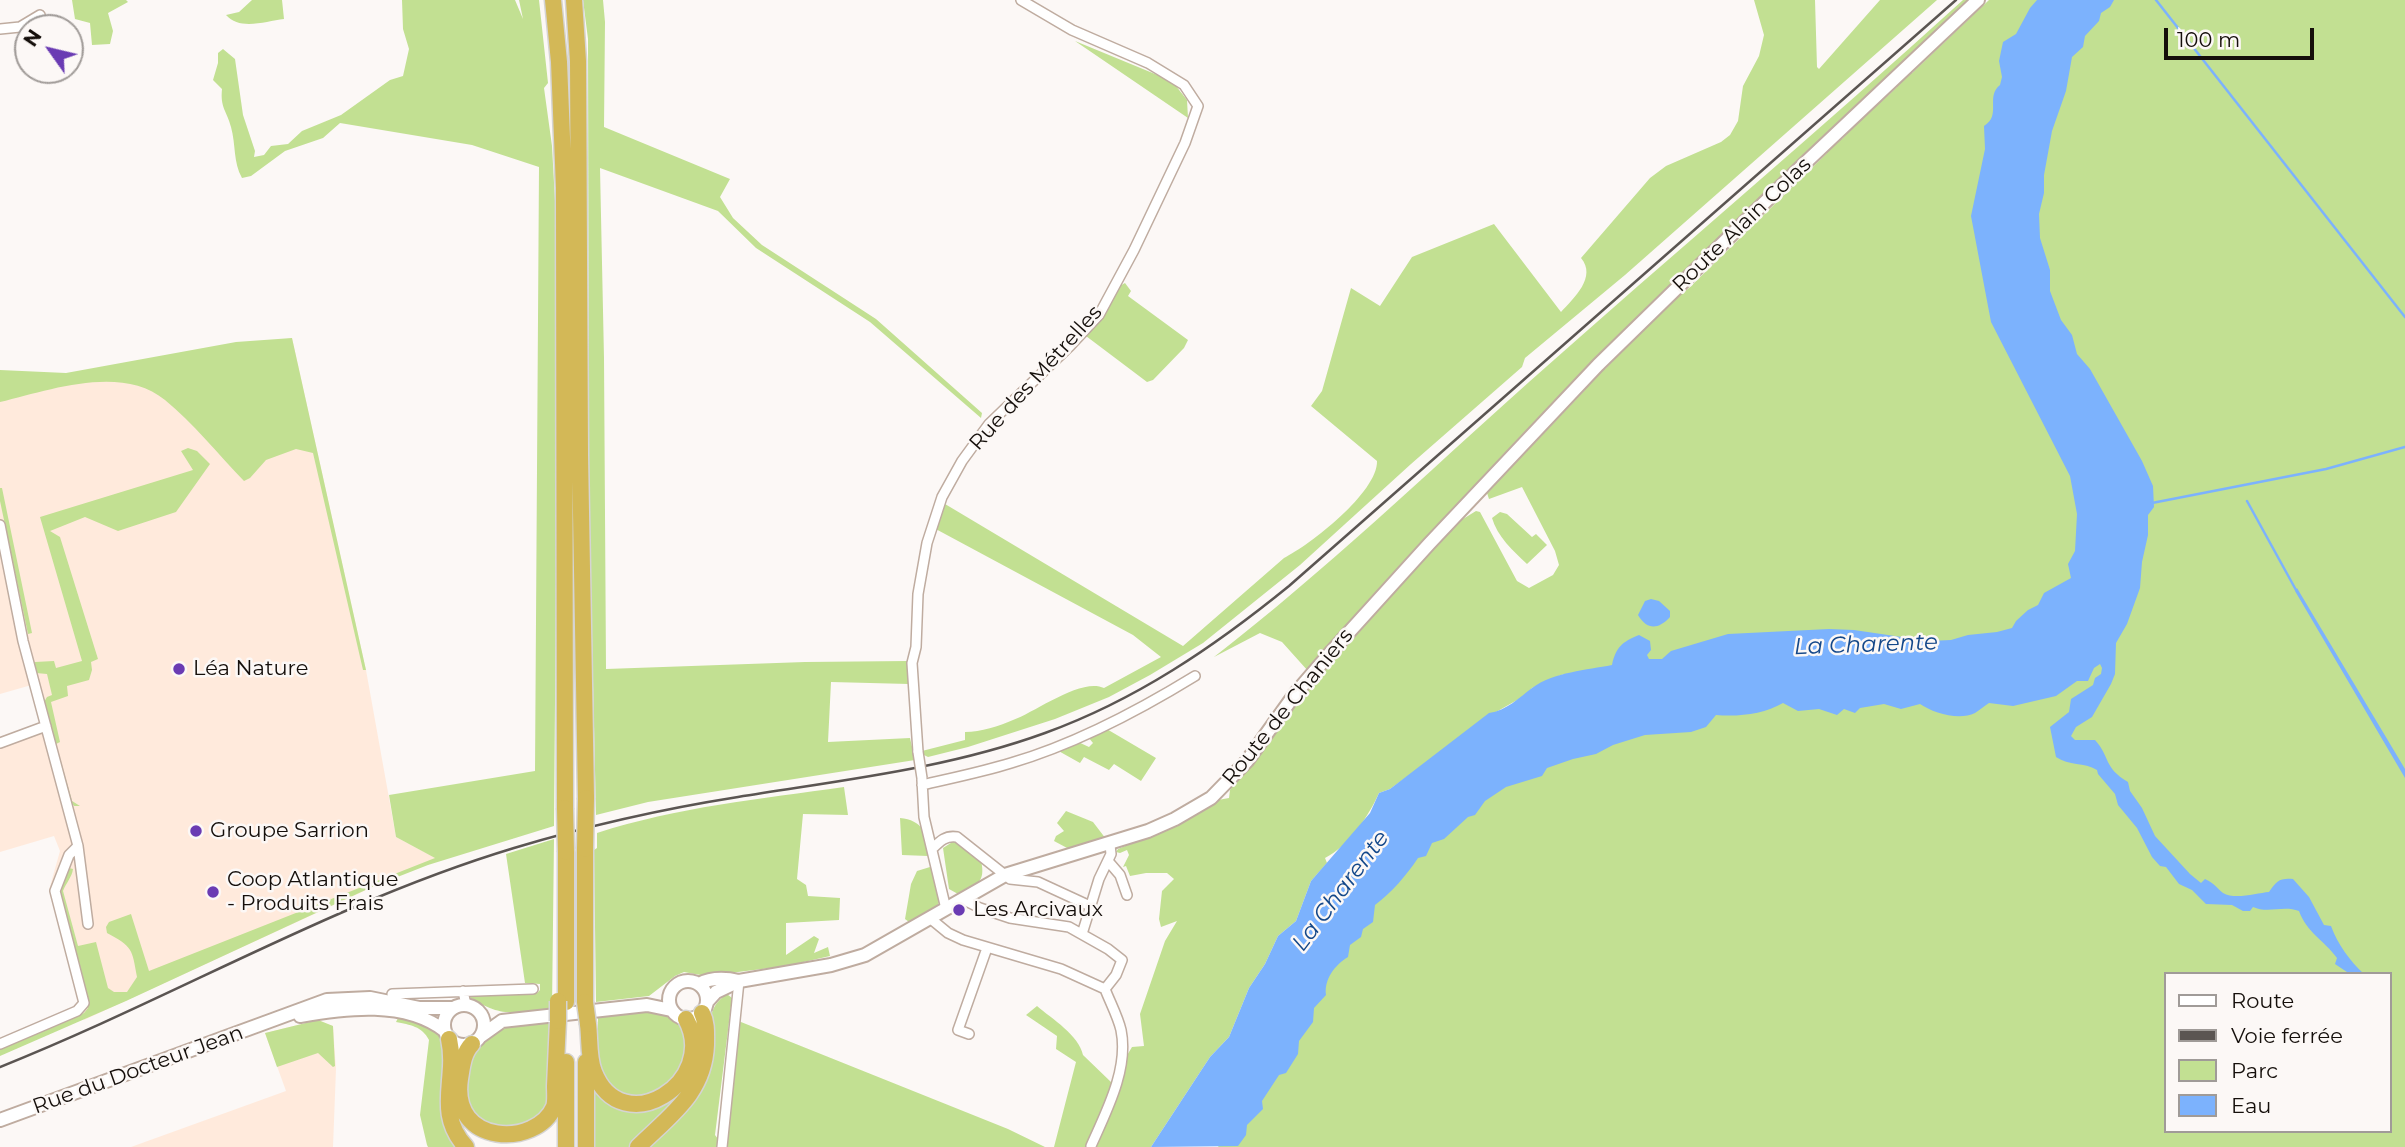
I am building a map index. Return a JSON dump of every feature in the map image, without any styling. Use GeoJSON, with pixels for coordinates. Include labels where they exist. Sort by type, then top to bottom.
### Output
{"type":"FeatureCollection","features":[{"type":"Feature","properties":{"kind":"highway"},"geometry":{"type":"LineString","coordinates":[[553,0],[559,62],[564,188],[567,943],[562,1021],[566,1147]]}},
{"type":"Feature","properties":{"kind":"highway"},"geometry":{"type":"LineString","coordinates":[[574,0],[578,61],[580,455],[586,798],[585,1002],[590,1062],[601,1086],[612,1099],[627,1104],[652,1103],[679,1084],[688,1072],[694,1042],[686,1019]]}},
{"type":"Feature","properties":{"kind":"highway"},"geometry":{"type":"LineString","coordinates":[[638,1147],[685,1102],[697,1083],[705,1066],[705,1007]]}},
{"type":"Feature","properties":{"kind":"highway"},"geometry":{"type":"LineString","coordinates":[[477,1040],[463,1062],[459,1102],[463,1118],[479,1138],[496,1146],[528,1143],[547,1123],[554,1107],[562,1021]]}},
{"type":"Feature","properties":{"kind":"highway"},"geometry":{"type":"LineString","coordinates":[[586,1147],[587,1023]]}},
{"type":"Feature","properties":{"kind":"highway"},"geometry":{"type":"LineString","coordinates":[[447,1035],[452,1065],[448,1114],[453,1132],[466,1147]]}},
{"type":"Feature","properties":{"kind":"street","name":"Rue des Métrelles"},"geometry":{"type":"LineString","coordinates":[[946,909],[924,817],[912,663],[916,647],[918,594],[928,543],[942,497],[962,461],[989,424],[1099,315],[1134,250],[1185,142],[1198,106],[1184,85],[1148,63],[1072,30],[1021,0]]}},
{"type":"Feature","properties":{"kind":"street","name":"Route Alain Colas"},"geometry":{"type":"LineString","coordinates":[[1511,456],[1598,365],[1978,0]]}},
{"type":"Feature","properties":{"kind":"street","name":"Route de Chaniers"},"geometry":{"type":"LineString","coordinates":[[739,981],[854,959],[881,947],[1005,875],[1110,845],[1175,819],[1222,788],[1247,761],[1311,675],[1511,456]]}},
{"type":"Feature","properties":{"kind":"street"},"geometry":{"type":"LineString","coordinates":[[0,525],[23,641],[78,846],[89,924]]}},
{"type":"Feature","properties":{"kind":"street"},"geometry":{"type":"LineString","coordinates":[[922,781],[1012,763],[1072,740],[1150,704],[1195,676]]}},
{"type":"Feature","properties":{"kind":"street"},"geometry":{"type":"LineString","coordinates":[[0,743],[46,726]]}},
{"type":"Feature","properties":{"kind":"street"},"geometry":{"type":"LineString","coordinates":[[932,849],[943,839],[957,837],[1010,879],[1038,882],[1090,906]]}},
{"type":"Feature","properties":{"kind":"street"},"geometry":{"type":"LineString","coordinates":[[1082,934],[1111,854],[1110,845]]}},
{"type":"Feature","properties":{"kind":"street"},"geometry":{"type":"LineString","coordinates":[[0,1044],[77,1011],[84,1003],[55,891],[69,855],[78,846]]}},
{"type":"Feature","properties":{"kind":"street"},"geometry":{"type":"LineString","coordinates":[[1108,862],[1120,875],[1127,895]]}},
{"type":"Feature","properties":{"kind":"street"},"geometry":{"type":"LineString","coordinates":[[962,899],[1010,918],[1069,927],[1082,934],[1122,960],[1116,975],[1105,989]]}},
{"type":"Feature","properties":{"kind":"street"},"geometry":{"type":"LineString","coordinates":[[931,919],[948,933],[987,948],[1061,969],[1105,989],[1121,1031],[1121,1067],[1110,1102],[1091,1146]]}},
{"type":"Feature","properties":{"kind":"street"},"geometry":{"type":"LineString","coordinates":[[969,1034],[958,1030],[987,948]]}},
{"type":"Feature","properties":{"kind":"street"},"geometry":{"type":"LineString","coordinates":[[699,984],[726,978],[739,981]]}},
{"type":"Feature","properties":{"kind":"street"},"geometry":{"type":"LineString","coordinates":[[647,1005],[670,993],[680,982],[691,981],[699,984],[707,994],[705,1007]]}},
{"type":"Feature","properties":{"kind":"street"},"geometry":{"type":"LineString","coordinates":[[670,993],[668,1003],[671,1010],[678,1017],[694,1018],[716,992],[739,981]]}},
{"type":"Feature","properties":{"kind":"street"},"geometry":{"type":"LineString","coordinates":[[722,1147],[739,981]]}},
{"type":"Feature","properties":{"kind":"street"},"geometry":{"type":"LineString","coordinates":[[391,994],[533,989]]}},
{"type":"Feature","properties":{"kind":"street"},"geometry":{"type":"LineString","coordinates":[[463,990],[459,1007],[446,1016],[447,1035],[457,1044],[477,1040],[502,1021]]}},
{"type":"Feature","properties":{"kind":"street","name":"Rue du Docteur Jean"},"geometry":{"type":"LineString","coordinates":[[0,1120],[327,1000],[370,998],[434,1009],[459,1007]]}},
{"type":"Feature","properties":{"kind":"street"},"geometry":{"type":"LineString","coordinates":[[459,1007],[479,1011],[502,1021],[647,1005],[671,1010]]}},
{"type":"Feature","properties":{"kind":"street","name":"Rue du Docteur Jean"},"geometry":{"type":"LineString","coordinates":[[276,1020],[366,1007],[429,1020],[447,1035]]}},
{"type":"Feature","properties":{"kind":"street"},"geometry":{"type":"LineString","coordinates":[[477,1040],[484,1026],[479,1011]]}},
{"type":"Feature","properties":{"kind":"shaded area"},"geometry":{"type":"Polygon","coordinates":[[[292,338],[366,670],[396,837],[436,858],[84,1020],[49,890],[60,851],[54,836],[0,852],[0,747],[47,731],[35,684],[0,694],[0,401],[67,378],[292,338]]]}},
{"type":"Feature","properties":{"kind":"shaded area"},"geometry":{"type":"Polygon","coordinates":[[[318,1020],[333,1026],[336,1069],[333,1147],[131,1147],[286,1091],[265,1033],[318,1020]]]}},
{"type":"Feature","properties":{"kind":"green space"},"geometry":{"type":"Polygon","coordinates":[[[72,0],[128,2],[108,13],[113,31],[110,44],[92,45],[90,23],[84,21],[84,14],[74,14],[72,0]]]}},
{"type":"Feature","properties":{"kind":"green space"},"geometry":{"type":"Polygon","coordinates":[[[252,0],[282,0],[284,19],[246,24],[238,23],[226,15],[239,12],[252,0]]]}},
{"type":"Feature","properties":{"kind":"green space"},"geometry":{"type":"Polygon","coordinates":[[[402,0],[515,0],[523,19],[519,0],[539,0],[548,83],[544,88],[552,146],[555,201],[554,826],[428,865],[372,887],[0,1056],[0,1049],[84,1013],[88,1008],[60,895],[60,883],[69,868],[73,869],[63,891],[78,946],[96,942],[108,988],[114,992],[127,992],[137,977],[134,960],[127,946],[107,933],[109,922],[131,914],[149,971],[435,858],[396,837],[389,795],[535,771],[539,167],[472,145],[340,123],[323,138],[285,151],[251,176],[242,178],[237,166],[231,127],[223,105],[222,89],[213,80],[218,53],[223,49],[235,59],[243,115],[255,151],[254,157],[264,155],[271,146],[288,144],[302,131],[341,115],[390,80],[403,76],[409,49],[403,29],[402,0]]]}},
{"type":"Feature","properties":{"kind":"green space"},"geometry":{"type":"Polygon","coordinates":[[[583,0],[603,0],[604,127],[730,179],[720,197],[733,218],[762,245],[876,319],[982,413],[981,418],[870,322],[756,248],[718,211],[600,168],[606,669],[908,661],[909,684],[831,682],[828,742],[910,738],[915,760],[648,802],[596,815],[589,501],[588,39],[583,0]]]}},
{"type":"Feature","properties":{"kind":"green space"},"geometry":{"type":"Polygon","coordinates":[[[1754,0],[1815,0],[1819,69],[1880,0],[1937,0],[1625,275],[1525,358],[1522,367],[1300,565],[1203,643],[1109,697],[1055,719],[928,757],[918,752],[965,740],[965,732],[984,730],[1008,722],[1071,691],[1095,686],[1104,688],[1161,657],[1133,635],[932,527],[940,501],[1183,646],[1284,558],[1310,542],[1341,516],[1367,487],[1374,474],[1377,461],[1311,406],[1322,391],[1351,288],[1380,306],[1412,257],[1494,224],[1561,312],[1585,280],[1585,265],[1581,258],[1650,178],[1666,166],[1721,142],[1730,135],[1738,121],[1743,86],[1759,56],[1764,35],[1754,0]]]}},
{"type":"Feature","properties":{"kind":"green space"},"geometry":{"type":"Polygon","coordinates":[[[1963,0],[1968,0],[1710,247],[1419,546],[1308,671],[1282,642],[1260,633],[1214,657],[1335,557],[1529,382],[1963,0]]]}},
{"type":"Feature","properties":{"kind":"green space"},"geometry":{"type":"Polygon","coordinates":[[[1989,0],[2405,0],[2405,1147],[1218,1147],[1404,859],[1468,804],[1666,712],[2103,645],[1577,672],[1561,675],[1532,688],[1526,695],[1496,712],[1390,789],[1379,793],[1357,830],[1334,853],[1325,858],[1327,863],[1311,881],[1296,921],[1278,936],[1265,964],[1249,988],[1229,1037],[1210,1057],[1151,1147],[1054,1147],[1076,1062],[1056,1049],[1057,1036],[1026,1015],[1037,1006],[1071,1034],[1083,1055],[1111,1082],[1132,1047],[1144,1046],[1140,1014],[1165,941],[1177,921],[1161,927],[1159,919],[1162,891],[1174,879],[1167,873],[1130,876],[1126,866],[1123,867],[1129,855],[1127,850],[1120,853],[1116,852],[1118,849],[1178,824],[1218,800],[1229,798],[1230,790],[1299,699],[1458,522],[1476,511],[1480,512],[1517,581],[1529,588],[1553,575],[1559,565],[1555,551],[1522,487],[1489,499],[1487,493],[1585,390],[1584,383],[1598,370],[1605,369],[1672,301],[1689,288],[1827,153],[1827,146],[1834,140],[1842,139],[1847,134],[1848,127],[1874,102],[1882,101],[1897,87],[1899,78],[1905,73],[1912,73],[1989,0]]]}},
{"type":"Feature","properties":{"kind":"green space"},"geometry":{"type":"Polygon","coordinates":[[[1075,41],[1172,81],[1187,100],[1188,118],[1075,41]]]}},
{"type":"Feature","properties":{"kind":"green space"},"geometry":{"type":"Polygon","coordinates":[[[1125,283],[1131,291],[1128,296],[1188,340],[1184,348],[1153,380],[1147,382],[1082,333],[1118,287],[1125,283]]]}},
{"type":"Feature","properties":{"kind":"green space"},"geometry":{"type":"Polygon","coordinates":[[[292,338],[366,670],[363,670],[313,453],[296,449],[266,460],[244,481],[165,400],[148,389],[128,383],[85,383],[0,402],[0,370],[66,373],[236,342],[292,338]]]}},
{"type":"Feature","properties":{"kind":"green space"},"geometry":{"type":"Polygon","coordinates":[[[188,448],[197,451],[210,464],[176,512],[118,531],[85,517],[50,531],[60,537],[98,659],[91,662],[89,680],[67,686],[68,696],[51,702],[60,742],[56,744],[72,801],[80,806],[74,806],[69,799],[44,702],[52,695],[47,674],[36,673],[34,668],[35,662],[54,661],[56,668],[82,661],[40,517],[193,470],[181,451],[188,448]]]}},
{"type":"Feature","properties":{"kind":"green space"},"geometry":{"type":"Polygon","coordinates":[[[0,488],[32,633],[28,634],[0,501],[0,488]]]}},
{"type":"Feature","properties":{"kind":"green space"},"geometry":{"type":"Polygon","coordinates":[[[1500,512],[1507,514],[1532,537],[1536,534],[1547,545],[1527,564],[1498,531],[1492,518],[1500,512]]]}},
{"type":"Feature","properties":{"kind":"green space"},"geometry":{"type":"Polygon","coordinates":[[[1105,728],[1156,758],[1141,781],[1114,764],[1109,770],[1084,757],[1080,763],[1055,749],[1076,741],[1089,747],[1093,743],[1088,737],[1105,728]]]}},
{"type":"Feature","properties":{"kind":"green space"},"geometry":{"type":"Polygon","coordinates":[[[844,787],[848,815],[803,814],[797,879],[806,885],[808,896],[840,898],[839,920],[786,923],[786,955],[814,936],[819,939],[814,953],[828,947],[830,956],[786,966],[706,976],[684,972],[649,996],[596,1002],[594,850],[597,848],[597,833],[688,810],[844,787]]]}},
{"type":"Feature","properties":{"kind":"green space"},"geometry":{"type":"Polygon","coordinates":[[[1066,811],[1093,822],[1106,839],[1069,849],[1054,841],[1056,836],[1064,831],[1057,823],[1066,811]]]}},
{"type":"Feature","properties":{"kind":"green space"},"geometry":{"type":"Polygon","coordinates":[[[900,818],[914,822],[923,830],[928,856],[902,855],[900,818]]]}},
{"type":"Feature","properties":{"kind":"green space"},"geometry":{"type":"Polygon","coordinates":[[[554,839],[552,1009],[508,1012],[490,1008],[468,996],[537,993],[540,990],[540,984],[525,983],[506,854],[554,839]]]}},
{"type":"Feature","properties":{"kind":"green space"},"geometry":{"type":"Polygon","coordinates":[[[954,841],[981,860],[982,868],[978,882],[958,894],[949,889],[943,848],[954,841]]]}},
{"type":"Feature","properties":{"kind":"green space"},"geometry":{"type":"Polygon","coordinates":[[[932,867],[939,903],[909,922],[905,919],[911,884],[917,871],[932,867]]]}},
{"type":"Feature","properties":{"kind":"green space"},"geometry":{"type":"Polygon","coordinates":[[[727,994],[732,998],[715,1135],[722,1144],[736,1020],[1008,1129],[1045,1147],[647,1147],[683,1114],[704,1084],[711,1062],[710,1030],[713,1010],[727,994]]]}},
{"type":"Feature","properties":{"kind":"green space"},"geometry":{"type":"Polygon","coordinates":[[[652,1010],[666,1014],[687,1029],[681,1073],[650,1098],[626,1097],[613,1089],[598,1067],[598,1015],[652,1010]]]}},
{"type":"Feature","properties":{"kind":"green space"},"geometry":{"type":"Polygon","coordinates":[[[398,1018],[433,1029],[447,1047],[457,1147],[427,1145],[420,1115],[429,1040],[419,1029],[396,1022],[398,1018]]]}},
{"type":"Feature","properties":{"kind":"green space"},"geometry":{"type":"Polygon","coordinates":[[[553,1019],[546,1111],[502,1140],[466,1108],[466,1078],[473,1055],[480,1044],[500,1030],[553,1019]]]}},
{"type":"Feature","properties":{"kind":"green space"},"geometry":{"type":"Polygon","coordinates":[[[318,1020],[333,1026],[335,1066],[318,1053],[277,1067],[265,1033],[318,1020]]]}},
{"type":"Feature","properties":{"kind":"green space"},"geometry":{"type":"Polygon","coordinates":[[[701,1022],[685,1094],[631,1147],[593,1147],[592,1080],[638,1110],[652,1109],[671,1100],[694,1025],[701,1022]]]}},
{"type":"Feature","properties":{"kind":"water","name":"La Charente"},"geometry":{"type":"Polygon","coordinates":[[[2037,0],[2114,0],[2085,36],[2083,47],[2072,57],[2066,91],[2052,131],[2044,175],[2044,193],[2039,214],[2040,238],[2050,270],[2050,291],[2061,320],[2072,335],[2077,354],[2090,369],[2142,461],[2153,486],[2154,507],[2148,515],[2148,535],[2140,588],[2127,624],[2116,643],[2115,674],[2092,717],[2076,727],[2071,736],[2075,740],[2095,740],[2111,767],[2128,782],[2130,791],[2142,808],[2155,836],[2201,883],[2205,879],[2223,893],[2240,896],[2269,892],[2279,881],[2293,879],[2309,897],[2324,925],[2331,926],[2345,952],[2362,972],[2347,972],[2335,964],[2337,958],[2306,925],[2299,911],[2253,907],[2250,911],[2243,911],[2232,905],[2206,904],[2192,890],[2179,884],[2166,867],[2160,866],[2152,857],[2137,828],[2118,805],[2115,794],[2097,770],[2056,757],[2050,727],[2069,712],[2071,699],[2093,685],[2095,678],[2101,674],[2100,664],[2094,668],[2088,681],[2077,681],[2056,696],[2013,706],[1989,703],[1975,713],[1961,716],[1939,713],[1920,704],[1901,709],[1884,704],[1860,708],[1855,713],[1844,709],[1837,715],[1819,709],[1798,711],[1783,703],[1751,714],[1716,715],[1706,727],[1691,732],[1645,735],[1613,745],[1596,754],[1547,768],[1542,776],[1506,787],[1485,801],[1475,815],[1468,817],[1444,839],[1432,843],[1426,856],[1418,858],[1409,871],[1375,905],[1373,922],[1363,929],[1361,937],[1350,945],[1348,957],[1335,968],[1329,978],[1326,995],[1314,1008],[1313,1022],[1299,1041],[1298,1054],[1286,1073],[1279,1075],[1262,1101],[1263,1109],[1247,1125],[1246,1135],[1238,1146],[1151,1147],[1210,1057],[1229,1037],[1249,988],[1265,964],[1278,936],[1296,921],[1311,881],[1370,813],[1379,793],[1390,789],[1489,713],[1507,707],[1550,678],[1612,665],[1621,646],[1639,635],[1650,641],[1651,650],[1647,655],[1649,659],[1662,659],[1671,651],[1728,634],[1829,629],[1929,641],[1951,640],[2012,628],[2028,610],[2038,605],[2044,593],[2071,578],[2068,564],[2075,551],[2077,514],[2070,476],[1991,322],[1971,216],[1985,149],[1984,126],[1992,117],[1994,95],[2002,77],[1999,61],[2003,42],[2016,34],[2037,0]]]}},
{"type":"Feature","properties":{"kind":"water"},"geometry":{"type":"Polygon","coordinates":[[[2297,588],[2405,769],[2405,778],[2295,591],[2297,588]]]}},
{"type":"Feature","properties":{"kind":"water"},"geometry":{"type":"Polygon","coordinates":[[[1645,601],[1659,601],[1670,611],[1670,617],[1657,626],[1649,626],[1638,615],[1645,601]]]}},
{"type":"Feature","properties":{"kind":"waterway"},"geometry":{"type":"LineString","coordinates":[[2156,0],[2405,317]]}},
{"type":"Feature","properties":{"kind":"waterway"},"geometry":{"type":"LineString","coordinates":[[2152,503],[2326,469],[2405,447]]}},
{"type":"Feature","properties":{"kind":"waterway"},"geometry":{"type":"LineString","coordinates":[[2247,501],[2296,590]]}},
{"type":"Feature","properties":{"kind":"railway"},"geometry":{"type":"LineString","coordinates":[[0,1067],[382,895],[514,848],[653,813],[932,765],[970,756],[1045,733],[1111,705],[1203,651],[1289,586],[1956,0]]}},
{"type":"Feature","properties":{"kind":"place","name":"Léa Nature"},"geometry":{"type":"Point","coordinates":[179,669]}},
{"type":"Feature","properties":{"kind":"place","name":"Groupe Sarrion"},"geometry":{"type":"Point","coordinates":[196,831]}},
{"type":"Feature","properties":{"kind":"place","name":"Coop Atlantique - Produits Frais"},"geometry":{"type":"Point","coordinates":[213,892]}},
{"type":"Feature","properties":{"kind":"place","name":"Les Arcivaux"},"geometry":{"type":"Point","coordinates":[959,910]}}]}
